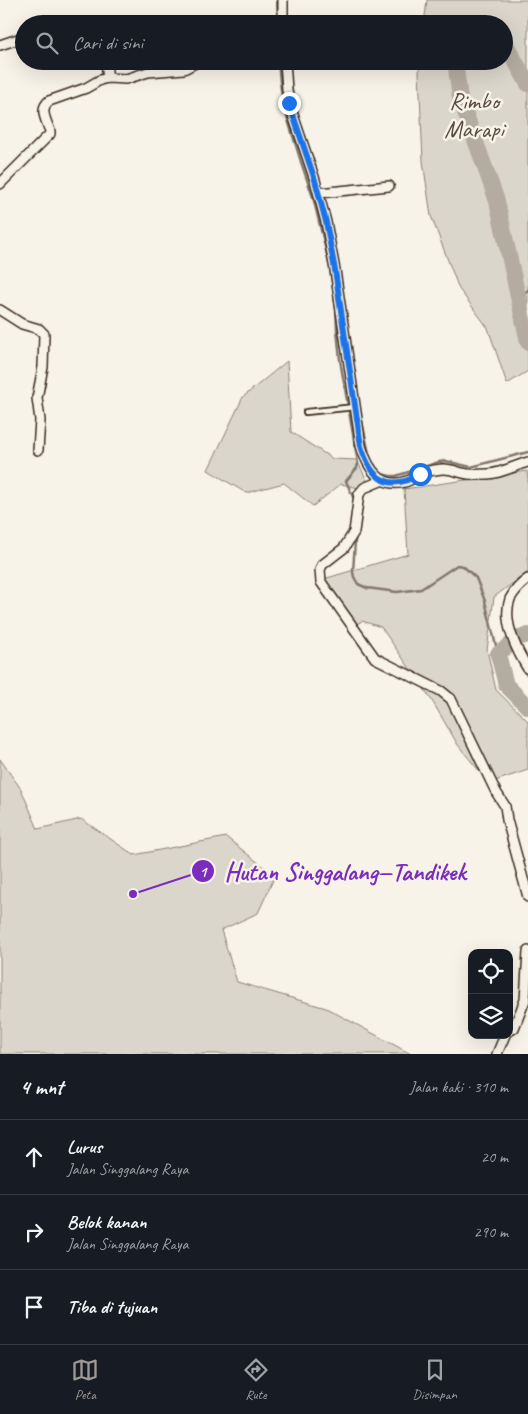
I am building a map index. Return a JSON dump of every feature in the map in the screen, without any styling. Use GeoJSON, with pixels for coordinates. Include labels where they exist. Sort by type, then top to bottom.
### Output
{"type":"FeatureCollection","features":[{"type":"Feature","properties":{"kind":"street"},"geometry":{"type":"LineString","coordinates":[[283,0],[283,15]]}},
{"type":"Feature","properties":{"kind":"street"},"geometry":{"type":"LineString","coordinates":[[0,45],[15,40]]}},
{"type":"Feature","properties":{"kind":"street"},"geometry":{"type":"LineString","coordinates":[[107,70],[108,78]]}},
{"type":"Feature","properties":{"kind":"street"},"geometry":{"type":"LineString","coordinates":[[0,184],[50,134],[43,110],[45,103],[86,88],[100,80],[108,78],[126,79],[148,72],[172,70]]}},
{"type":"Feature","properties":{"kind":"street"},"geometry":{"type":"LineString","coordinates":[[286,70],[289,103],[319,193],[335,270],[364,459],[374,474],[383,480],[397,483],[410,480],[427,472],[447,469],[468,474],[490,474],[528,462]]}},
{"type":"Feature","properties":{"kind":"street"},"geometry":{"type":"LineString","coordinates":[[319,193],[389,186]]}},
{"type":"Feature","properties":{"kind":"street"},"geometry":{"type":"LineString","coordinates":[[0,310],[22,324],[39,329],[44,334],[43,367],[37,398],[40,420],[38,450]]}},
{"type":"Feature","properties":{"kind":"street"},"geometry":{"type":"LineString","coordinates":[[383,480],[364,488],[359,494],[354,532],[344,548],[322,565],[320,570],[321,582],[375,658],[442,691],[451,699],[496,792],[505,806],[528,897]]}},
{"type":"Feature","properties":{"kind":"street"},"geometry":{"type":"LineString","coordinates":[[528,579],[518,587],[510,600],[508,613],[509,625],[517,650],[528,669]]}},
{"type":"Feature","properties":{"kind":"street"},"geometry":{"type":"LineString","coordinates":[[513,1029],[526,1000],[528,951]]}},
{"type":"Feature","properties":{"kind":"street"},"geometry":{"type":"LineString","coordinates":[[497,1054],[503,1039]]}},
{"type":"Feature","properties":{"kind":"lane"},"geometry":{"type":"LineString","coordinates":[[306,412],[355,407]]}},
{"type":"Feature","properties":{"kind":"green space","name":"Rimbo Marapi"},"geometry":{"type":"Polygon","coordinates":[[[427,0],[528,0],[528,371],[507,384],[488,328],[459,289],[431,216],[423,161],[419,72],[419,70],[513,70],[513,15],[425,15],[427,0]]]}},
{"type":"Feature","properties":{"kind":"green space"},"geometry":{"type":"Polygon","coordinates":[[[287,361],[291,432],[333,459],[357,460],[372,491],[341,484],[313,506],[284,483],[246,493],[208,470],[243,397],[287,361]]]}},
{"type":"Feature","properties":{"kind":"green space"},"geometry":{"type":"Polygon","coordinates":[[[527,471],[528,572],[494,597],[487,650],[496,690],[528,721],[528,770],[489,783],[458,745],[431,699],[381,627],[362,621],[348,629],[317,581],[408,554],[404,489],[527,471]]]}},
{"type":"Feature","properties":{"kind":"green space"},"geometry":{"type":"Polygon","coordinates":[[[0,759],[21,789],[38,829],[81,819],[134,855],[226,837],[275,876],[258,913],[221,930],[237,982],[326,1008],[411,1054],[0,1054],[0,759]]]}},
{"type":"Feature","properties":{"kind":"waterway"},"geometry":{"type":"LineString","coordinates":[[277,0],[278,15]]}},
{"type":"Feature","properties":{"kind":"waterway"},"geometry":{"type":"LineString","coordinates":[[513,57],[528,84]]}},
{"type":"Feature","properties":{"kind":"waterway"},"geometry":{"type":"LineString","coordinates":[[279,70],[283,104],[313,197],[330,267],[336,308],[340,360],[358,463],[357,468],[346,481],[354,499]]}},
{"type":"Feature","properties":{"kind":"waterway"},"geometry":{"type":"LineString","coordinates":[[456,70],[460,98],[497,201],[528,342]]}},
{"type":"Feature","properties":{"kind":"waterway"},"geometry":{"type":"LineString","coordinates":[[290,78],[293,99],[299,119]]}},
{"type":"Feature","properties":{"kind":"waterway"},"geometry":{"type":"LineString","coordinates":[[518,300],[528,290]]}},
{"type":"Feature","properties":{"kind":"waterway"},"geometry":{"type":"LineString","coordinates":[[361,417],[370,458]]}},
{"type":"Feature","properties":{"kind":"waterway"},"geometry":{"type":"LineString","coordinates":[[382,474],[396,476],[446,461],[471,467],[528,452]]}},
{"type":"Feature","properties":{"kind":"waterway"},"geometry":{"type":"LineString","coordinates":[[356,536],[354,577],[358,584],[367,588],[397,592],[421,589],[457,565],[463,566],[476,578],[485,601],[498,654]]}},
{"type":"Feature","properties":{"kind":"waterway"},"geometry":{"type":"LineString","coordinates":[[528,635],[519,638],[498,654],[506,685],[528,707]]}},
{"type":"Feature","properties":{"kind":"place","name":"Hutan Singgalang—Tandikek"},"geometry":{"type":"Point","coordinates":[133,894]}},
{"type":"Feature","properties":{"kind":"route"},"geometry":{"type":"LineString","coordinates":[[289,103],[315,180],[326,222],[364,459],[374,474],[390,482],[397,483],[410,480],[420,474]]}}]}
